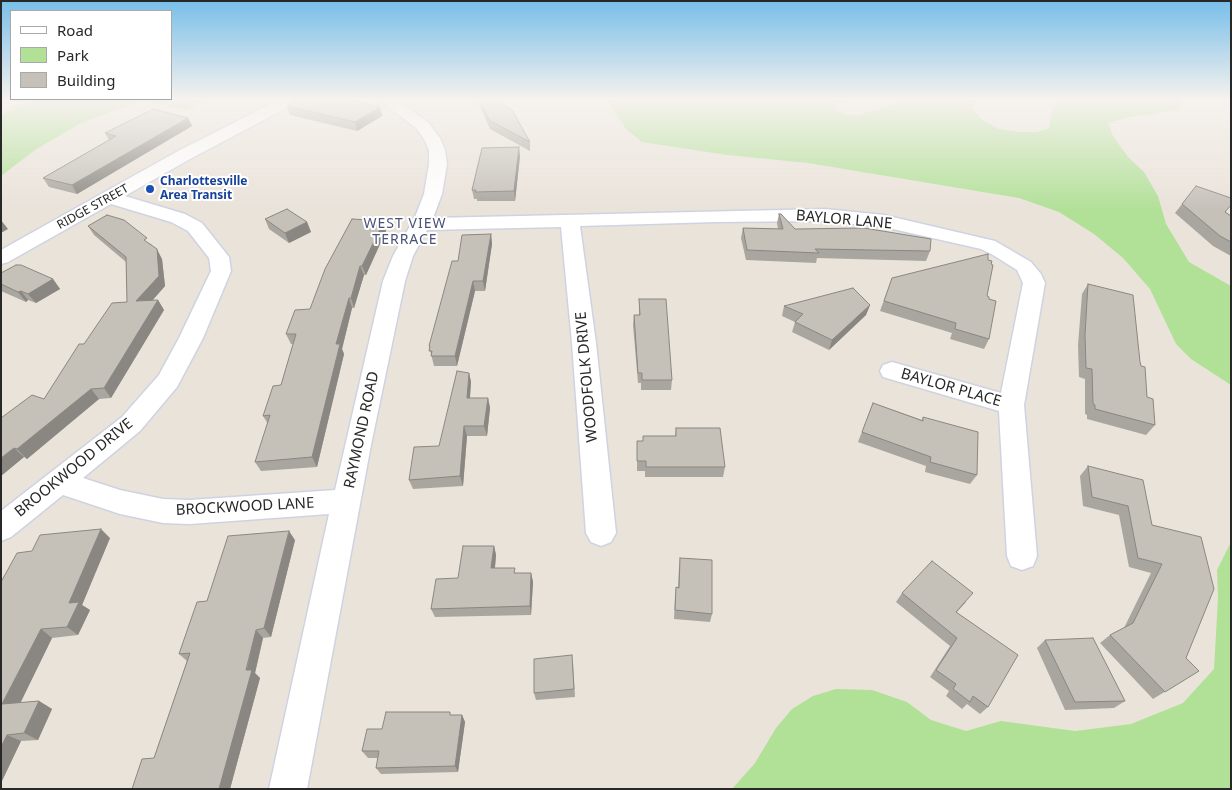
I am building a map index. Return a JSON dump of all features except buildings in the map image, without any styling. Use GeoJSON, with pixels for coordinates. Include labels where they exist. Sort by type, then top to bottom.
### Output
{"type":"FeatureCollection","features":[{"type":"Feature","properties":{"kind":"street","name":"RIDGE STREET"},"geometry":{"type":"LineString","coordinates":[[1,258],[109,197],[222,137]]}},
{"type":"Feature","properties":{"kind":"street","name":"RAYMOND ROAD"},"geometry":{"type":"LineString","coordinates":[[288,789],[394,281],[403,256],[421,224],[433,194],[438,164],[437,150],[431,137]]}},
{"type":"Feature","properties":{"kind":"street","name":"BROOKWOOD DRIVE"},"geometry":{"type":"LineString","coordinates":[[1,528],[131,424],[168,381],[207,306],[221,271],[219,257],[195,227],[178,218],[109,197]]}},
{"type":"Feature","properties":{"kind":"street","name":"BAYLOR LANE"},"geometry":{"type":"LineString","coordinates":[[421,224],[825,215],[884,221],[988,245],[1024,266],[1031,274],[1034,283],[1011,405],[1022,556]]}},
{"type":"Feature","properties":{"kind":"street","name":"WOODFOLK DRIVE"},"geometry":{"type":"LineString","coordinates":[[570,221],[584,344],[601,533]]}},
{"type":"Feature","properties":{"kind":"street","name":"BAYLOR PLACE"},"geometry":{"type":"LineString","coordinates":[[892,371],[1011,405]]}},
{"type":"Feature","properties":{"kind":"street","name":"BROCKWOOD LANE"},"geometry":{"type":"LineString","coordinates":[[58,482],[120,502],[163,511],[190,512],[347,501]]}},
{"type":"Feature","properties":{"kind":"green space"},"geometry":{"type":"Polygon","coordinates":[[[1,137],[57,137],[35,150],[1,176],[1,137]]]}},
{"type":"Feature","properties":{"kind":"green space"},"geometry":{"type":"Polygon","coordinates":[[[636,137],[1114,137],[1128,157],[1144,172],[1158,196],[1166,224],[1189,262],[1231,286],[1231,385],[1191,359],[1176,344],[1150,289],[1123,258],[1094,234],[1059,212],[1019,198],[808,163],[727,155],[642,142],[636,137]]]}},
{"type":"Feature","properties":{"kind":"green space"},"geometry":{"type":"Polygon","coordinates":[[[1231,542],[1231,789],[732,789],[755,763],[776,728],[792,709],[813,696],[836,689],[872,690],[907,702],[931,720],[966,731],[1001,721],[1075,731],[1131,724],[1183,703],[1214,669],[1218,598],[1217,570],[1231,542]]]}},
{"type":"Feature","properties":{"kind":"place","name":"Charlottesville Area Transit"},"geometry":{"type":"Point","coordinates":[150,189]}},
{"type":"Feature","properties":{"kind":"district","name":"WEST VIEW TERRACE"},"geometry":{"type":"Point","coordinates":[405,232]}}]}
